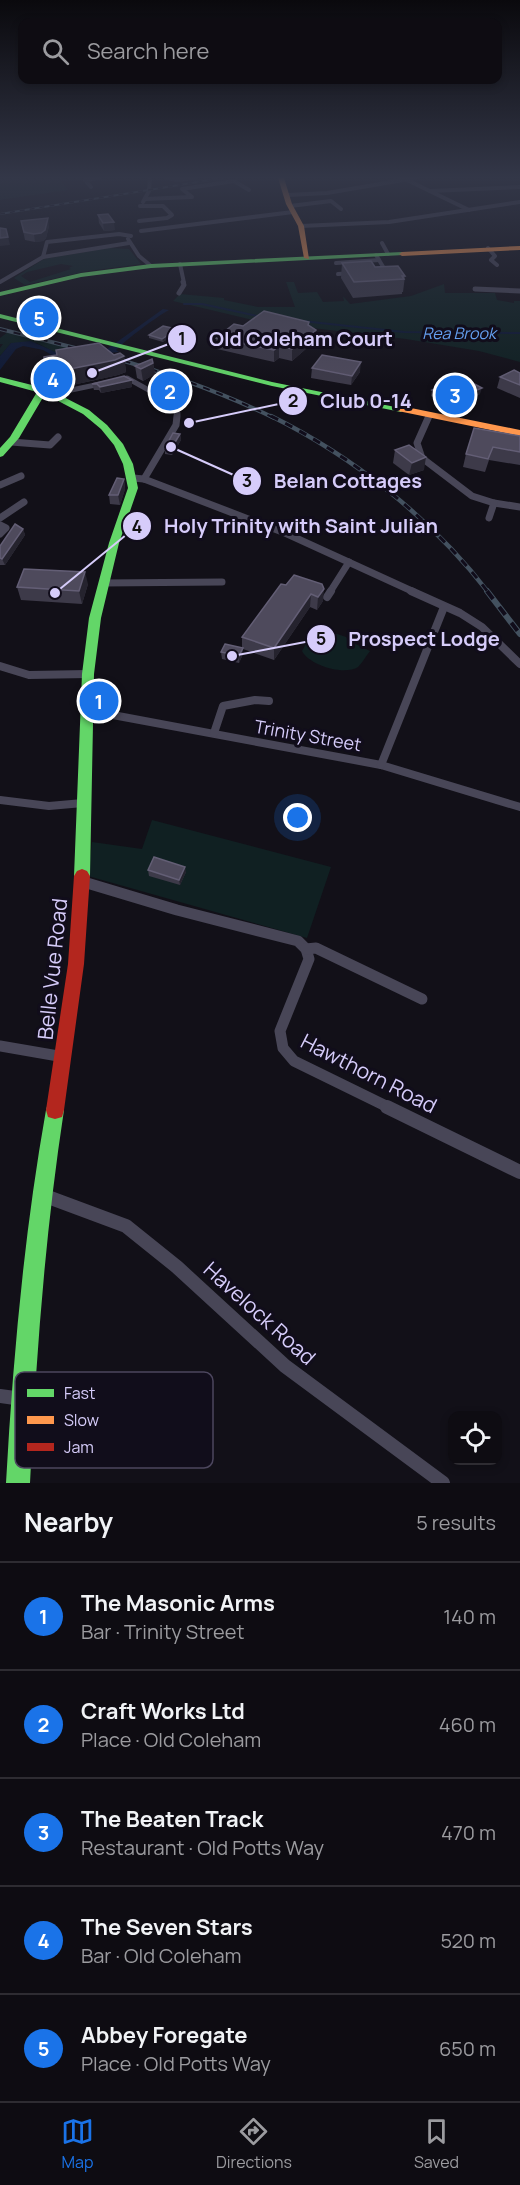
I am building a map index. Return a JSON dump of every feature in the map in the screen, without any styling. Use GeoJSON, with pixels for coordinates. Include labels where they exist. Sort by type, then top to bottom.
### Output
{"type":"FeatureCollection","features":[{"type":"Feature","properties":{"kind":"street"},"geometry":{"type":"LineString","coordinates":[[43,257],[44,247]]}},
{"type":"Feature","properties":{"kind":"street"},"geometry":{"type":"LineString","coordinates":[[1,281],[43,257],[100,247]]}},
{"type":"Feature","properties":{"kind":"street"},"geometry":{"type":"LineString","coordinates":[[132,247],[142,259],[152,266]]}},
{"type":"Feature","properties":{"kind":"street"},"geometry":{"type":"LineString","coordinates":[[305,247],[307,258]]}},
{"type":"Feature","properties":{"kind":"street"},"geometry":{"type":"LineString","coordinates":[[488,248],[495,256],[491,260],[497,266]]}},
{"type":"Feature","properties":{"kind":"street"},"geometry":{"type":"LineString","coordinates":[[0,294],[81,275],[152,266],[520,248]]}},
{"type":"Feature","properties":{"kind":"street"},"geometry":{"type":"LineString","coordinates":[[336,263],[381,253]]}},
{"type":"Feature","properties":{"kind":"street"},"geometry":{"type":"LineString","coordinates":[[371,272],[385,270],[381,253]]}},
{"type":"Feature","properties":{"kind":"street"},"geometry":{"type":"LineString","coordinates":[[179,293],[184,285],[180,264]]}},
{"type":"Feature","properties":{"kind":"street"},"geometry":{"type":"LineString","coordinates":[[338,274],[360,273]]}},
{"type":"Feature","properties":{"kind":"street"},"geometry":{"type":"LineString","coordinates":[[475,290],[520,291]]}},
{"type":"Feature","properties":{"kind":"street"},"geometry":{"type":"LineString","coordinates":[[502,290],[504,301]]}},
{"type":"Feature","properties":{"kind":"street"},"geometry":{"type":"LineString","coordinates":[[3,323],[27,323],[116,343],[272,384],[520,433]]}},
{"type":"Feature","properties":{"kind":"street"},"geometry":{"type":"LineString","coordinates":[[0,454],[47,392],[116,381],[131,376],[163,398],[178,413],[176,425],[141,477]]}},
{"type":"Feature","properties":{"kind":"street"},"geometry":{"type":"LineString","coordinates":[[0,379],[47,392],[82,410],[106,428],[119,443],[128,463],[141,477],[237,513],[460,613],[482,627],[520,664]]}},
{"type":"Feature","properties":{"kind":"street"},"geometry":{"type":"LineString","coordinates":[[429,416],[417,442],[422,458],[472,496],[494,503],[520,507]]}},
{"type":"Feature","properties":{"kind":"street"},"geometry":{"type":"LineString","coordinates":[[11,442],[51,445],[58,437]]}},
{"type":"Feature","properties":{"kind":"street"},"geometry":{"type":"LineString","coordinates":[[0,485],[21,476]]}},
{"type":"Feature","properties":{"kind":"street","name":"Belle Vue Road"},"geometry":{"type":"LineString","coordinates":[[24,1372],[40,1194],[64,1057],[81,915],[86,710],[95,618],[103,583],[133,488],[141,477]]}},
{"type":"Feature","properties":{"kind":"street"},"geometry":{"type":"LineString","coordinates":[[0,518],[24,502]]}},
{"type":"Feature","properties":{"kind":"street"},"geometry":{"type":"LineString","coordinates":[[489,518],[494,503]]}},
{"type":"Feature","properties":{"kind":"street"},"geometry":{"type":"LineString","coordinates":[[0,525],[6,528],[0,534]]}},
{"type":"Feature","properties":{"kind":"street"},"geometry":{"type":"LineString","coordinates":[[327,597],[349,562]]}},
{"type":"Feature","properties":{"kind":"street"},"geometry":{"type":"LineString","coordinates":[[103,583],[222,582]]}},
{"type":"Feature","properties":{"kind":"street"},"geometry":{"type":"LineString","coordinates":[[381,765],[444,607]]}},
{"type":"Feature","properties":{"kind":"street"},"geometry":{"type":"LineString","coordinates":[[0,666],[29,675],[88,674]]}},
{"type":"Feature","properties":{"kind":"street"},"geometry":{"type":"LineString","coordinates":[[214,733],[223,706],[255,700],[269,701]]}},
{"type":"Feature","properties":{"kind":"street","name":"Trinity Street"},"geometry":{"type":"LineString","coordinates":[[86,710],[381,765],[520,807]]}},
{"type":"Feature","properties":{"kind":"street"},"geometry":{"type":"LineString","coordinates":[[0,800],[49,806],[83,803]]}},
{"type":"Feature","properties":{"kind":"street"},"geometry":{"type":"LineString","coordinates":[[81,884],[87,883],[298,942],[306,949],[316,948],[422,999]]}},
{"type":"Feature","properties":{"kind":"street","name":"Hawthorn Road"},"geometry":{"type":"LineString","coordinates":[[306,949],[309,959],[307,969],[280,1031],[280,1042],[285,1052],[294,1061],[520,1172]]}},
{"type":"Feature","properties":{"kind":"street"},"geometry":{"type":"LineString","coordinates":[[0,1046],[64,1057]]}},
{"type":"Feature","properties":{"kind":"street","name":"Havelock Road"},"geometry":{"type":"LineString","coordinates":[[40,1194],[126,1226],[177,1267],[285,1366],[443,1483]]}},
{"type":"Feature","properties":{"kind":"street"},"geometry":{"type":"LineString","coordinates":[[0,1396],[15,1398]]}},
{"type":"Feature","properties":{"kind":"street","name":"Belle Vue Road"},"geometry":{"type":"LineString","coordinates":[[18,1483],[19,1468]]}},
{"type":"Feature","properties":{"kind":"shaded area"},"geometry":{"type":"Polygon","coordinates":[[[109,248],[129,249],[141,264],[88,271],[25,285],[14,278],[44,259],[109,248]],[[61,264],[27,272],[21,276],[30,282],[71,269],[69,268],[73,266],[61,264]]]}},
{"type":"Feature","properties":{"kind":"shaded area"},"geometry":{"type":"Polygon","coordinates":[[[286,282],[294,282],[298,293],[317,292],[323,302],[344,301],[343,296],[350,304],[411,296],[444,284],[445,293],[495,293],[497,300],[514,303],[514,301],[520,301],[520,362],[479,351],[406,339],[261,322],[173,301],[180,294],[224,298],[224,300],[258,307],[295,307],[286,282]]]}},
{"type":"Feature","properties":{"kind":"shaded area"},"geometry":{"type":"Polygon","coordinates":[[[8,332],[95,354],[62,356],[37,343],[11,343],[0,356],[0,348],[3,344],[0,344],[0,338],[8,332]]]}},
{"type":"Feature","properties":{"kind":"shaded area"},"geometry":{"type":"Polygon","coordinates":[[[316,627],[346,637],[349,641],[370,651],[358,667],[352,669],[336,670],[319,665],[302,651],[316,627]]]}},
{"type":"Feature","properties":{"kind":"shaded area"},"geometry":{"type":"Polygon","coordinates":[[[152,820],[331,867],[307,938],[88,876],[92,842],[142,849],[152,820]]]}},
{"type":"Feature","properties":{"kind":"water"},"geometry":{"type":"Polygon","coordinates":[[[163,309],[169,310],[127,340],[116,350],[119,352],[57,358],[43,350],[23,346],[16,349],[0,370],[0,356],[11,343],[31,341],[62,355],[103,352],[163,309]]]}},
{"type":"Feature","properties":{"kind":"building"},"geometry":{"type":"Polygon","coordinates":[[[371,261],[375,267],[398,266],[405,276],[402,276],[404,279],[354,282],[342,263],[371,261]]]}},
{"type":"Feature","properties":{"kind":"building"},"geometry":{"type":"Polygon","coordinates":[[[264,311],[309,322],[308,325],[316,330],[292,349],[279,346],[274,350],[216,338],[234,324],[243,326],[264,311]]]}},
{"type":"Feature","properties":{"kind":"building"},"geometry":{"type":"Polygon","coordinates":[[[163,326],[177,329],[162,339],[149,335],[163,326]]]}},
{"type":"Feature","properties":{"kind":"building"},"geometry":{"type":"Polygon","coordinates":[[[99,343],[114,355],[120,353],[124,356],[115,360],[65,370],[43,370],[44,357],[57,355],[56,350],[99,343]]]}},
{"type":"Feature","properties":{"kind":"building"},"geometry":{"type":"Polygon","coordinates":[[[322,355],[361,362],[352,376],[312,368],[322,355]]]}},
{"type":"Feature","properties":{"kind":"building"},"geometry":{"type":"Polygon","coordinates":[[[152,359],[153,363],[141,369],[135,366],[152,359]]]}},
{"type":"Feature","properties":{"kind":"building"},"geometry":{"type":"Polygon","coordinates":[[[514,370],[520,373],[520,385],[500,377],[514,370]]]}},
{"type":"Feature","properties":{"kind":"building"},"geometry":{"type":"Polygon","coordinates":[[[172,375],[181,383],[168,387],[156,380],[172,375]]]}},
{"type":"Feature","properties":{"kind":"building"},"geometry":{"type":"Polygon","coordinates":[[[124,376],[132,380],[100,387],[92,384],[124,376]]]}},
{"type":"Feature","properties":{"kind":"building"},"geometry":{"type":"Polygon","coordinates":[[[461,377],[482,388],[463,396],[458,393],[446,398],[432,390],[461,377]]]}},
{"type":"Feature","properties":{"kind":"building"},"geometry":{"type":"Polygon","coordinates":[[[474,428],[520,436],[520,452],[493,447],[488,459],[466,454],[474,428]]]}},
{"type":"Feature","properties":{"kind":"building"},"geometry":{"type":"Polygon","coordinates":[[[173,433],[180,434],[171,449],[165,448],[173,433]]]}},
{"type":"Feature","properties":{"kind":"building"},"geometry":{"type":"Polygon","coordinates":[[[409,445],[426,457],[412,463],[395,450],[409,445]]]}},
{"type":"Feature","properties":{"kind":"building"},"geometry":{"type":"Polygon","coordinates":[[[117,478],[124,479],[118,495],[109,495],[117,478]]]}},
{"type":"Feature","properties":{"kind":"building"},"geometry":{"type":"Polygon","coordinates":[[[15,524],[23,529],[2,559],[0,558],[0,546],[15,524]]]}},
{"type":"Feature","properties":{"kind":"building"},"geometry":{"type":"Polygon","coordinates":[[[24,569],[85,572],[79,591],[17,587],[24,569]]]}},
{"type":"Feature","properties":{"kind":"building"},"geometry":{"type":"Polygon","coordinates":[[[294,575],[322,584],[324,589],[318,597],[311,594],[274,648],[242,637],[281,584],[286,585],[294,575]]]}},
{"type":"Feature","properties":{"kind":"building"},"geometry":{"type":"Polygon","coordinates":[[[225,644],[243,648],[239,656],[221,652],[225,644]]]}},
{"type":"Feature","properties":{"kind":"building"},"geometry":{"type":"Polygon","coordinates":[[[94,688],[106,689],[103,701],[94,699],[94,688]]]}},
{"type":"Feature","properties":{"kind":"building"},"geometry":{"type":"Polygon","coordinates":[[[154,857],[185,867],[179,880],[148,870],[154,857]]]}},
{"type":"Feature","properties":{"kind":"waterway","name":"Rea Brook"},"geometry":{"type":"LineString","coordinates":[[184,304],[202,304],[262,317]]}},
{"type":"Feature","properties":{"kind":"waterway","name":"Rea Brook"},"geometry":{"type":"LineString","coordinates":[[302,321],[404,332],[520,333]]}},
{"type":"Feature","properties":{"kind":"railway"},"geometry":{"type":"LineString","coordinates":[[0,329],[87,351]]}},
{"type":"Feature","properties":{"kind":"railway"},"geometry":{"type":"LineString","coordinates":[[110,357],[194,384],[274,418]]}},
{"type":"Feature","properties":{"kind":"railway"},"geometry":{"type":"LineString","coordinates":[[271,416],[332,451],[390,492],[442,539],[488,592]]}},
{"type":"Feature","properties":{"kind":"railway"},"geometry":{"type":"LineString","coordinates":[[487,591],[520,634]]}},
{"type":"Feature","properties":{"kind":"traffic: fast"},"geometry":{"type":"LineString","coordinates":[[0,294],[81,275],[151,266],[402,254]]}},
{"type":"Feature","properties":{"kind":"traffic: fast"},"geometry":{"type":"LineString","coordinates":[[0,316],[272,384],[401,409]]}},
{"type":"Feature","properties":{"kind":"traffic: fast"},"geometry":{"type":"LineString","coordinates":[[0,379],[45,391],[86,412],[104,427],[118,444],[128,464],[133,488],[114,543],[95,618],[88,674],[82,876]]}},
{"type":"Feature","properties":{"kind":"traffic: fast"},"geometry":{"type":"LineString","coordinates":[[0,454],[14,438],[42,391]]}},
{"type":"Feature","properties":{"kind":"traffic: fast"},"geometry":{"type":"LineString","coordinates":[[24,1372],[30,1296],[55,1110]]}},
{"type":"Feature","properties":{"kind":"traffic: fast"},"geometry":{"type":"LineString","coordinates":[[18,1483],[19,1468]]}},
{"type":"Feature","properties":{"kind":"traffic: slow"},"geometry":{"type":"LineString","coordinates":[[305,247],[307,258]]}},
{"type":"Feature","properties":{"kind":"traffic: slow"},"geometry":{"type":"LineString","coordinates":[[402,254],[520,248]]}},
{"type":"Feature","properties":{"kind":"traffic: slow"},"geometry":{"type":"LineString","coordinates":[[401,409],[520,433]]}},
{"type":"Feature","properties":{"kind":"traffic: jam"},"geometry":{"type":"LineString","coordinates":[[55,1110],[76,964],[82,876]]}},
{"type":"Feature","properties":{"kind":"place","name":"Abbey Foregate"},"geometry":{"type":"Point","coordinates":[39,318]}},
{"type":"Feature","properties":{"kind":"place","name":"Old Coleham Court"},"geometry":{"type":"Point","coordinates":[92,373]}},
{"type":"Feature","properties":{"kind":"place","name":"The Seven Stars"},"geometry":{"type":"Point","coordinates":[53,379]}},
{"type":"Feature","properties":{"kind":"place","name":"Craft Works Ltd"},"geometry":{"type":"Point","coordinates":[170,391]}},
{"type":"Feature","properties":{"kind":"place","name":"The Beaten Track"},"geometry":{"type":"Point","coordinates":[455,395]}},
{"type":"Feature","properties":{"kind":"place","name":"Club 0-14"},"geometry":{"type":"Point","coordinates":[189,423]}},
{"type":"Feature","properties":{"kind":"place","name":"Belan Cottages"},"geometry":{"type":"Point","coordinates":[171,447]}},
{"type":"Feature","properties":{"kind":"place","name":"Holy Trinity with Saint Julian"},"geometry":{"type":"Point","coordinates":[55,593]}},
{"type":"Feature","properties":{"kind":"place","name":"Prospect Lodge"},"geometry":{"type":"Point","coordinates":[232,656]}},
{"type":"Feature","properties":{"kind":"place","name":"The Masonic Arms"},"geometry":{"type":"Point","coordinates":[99,701]}}]}
